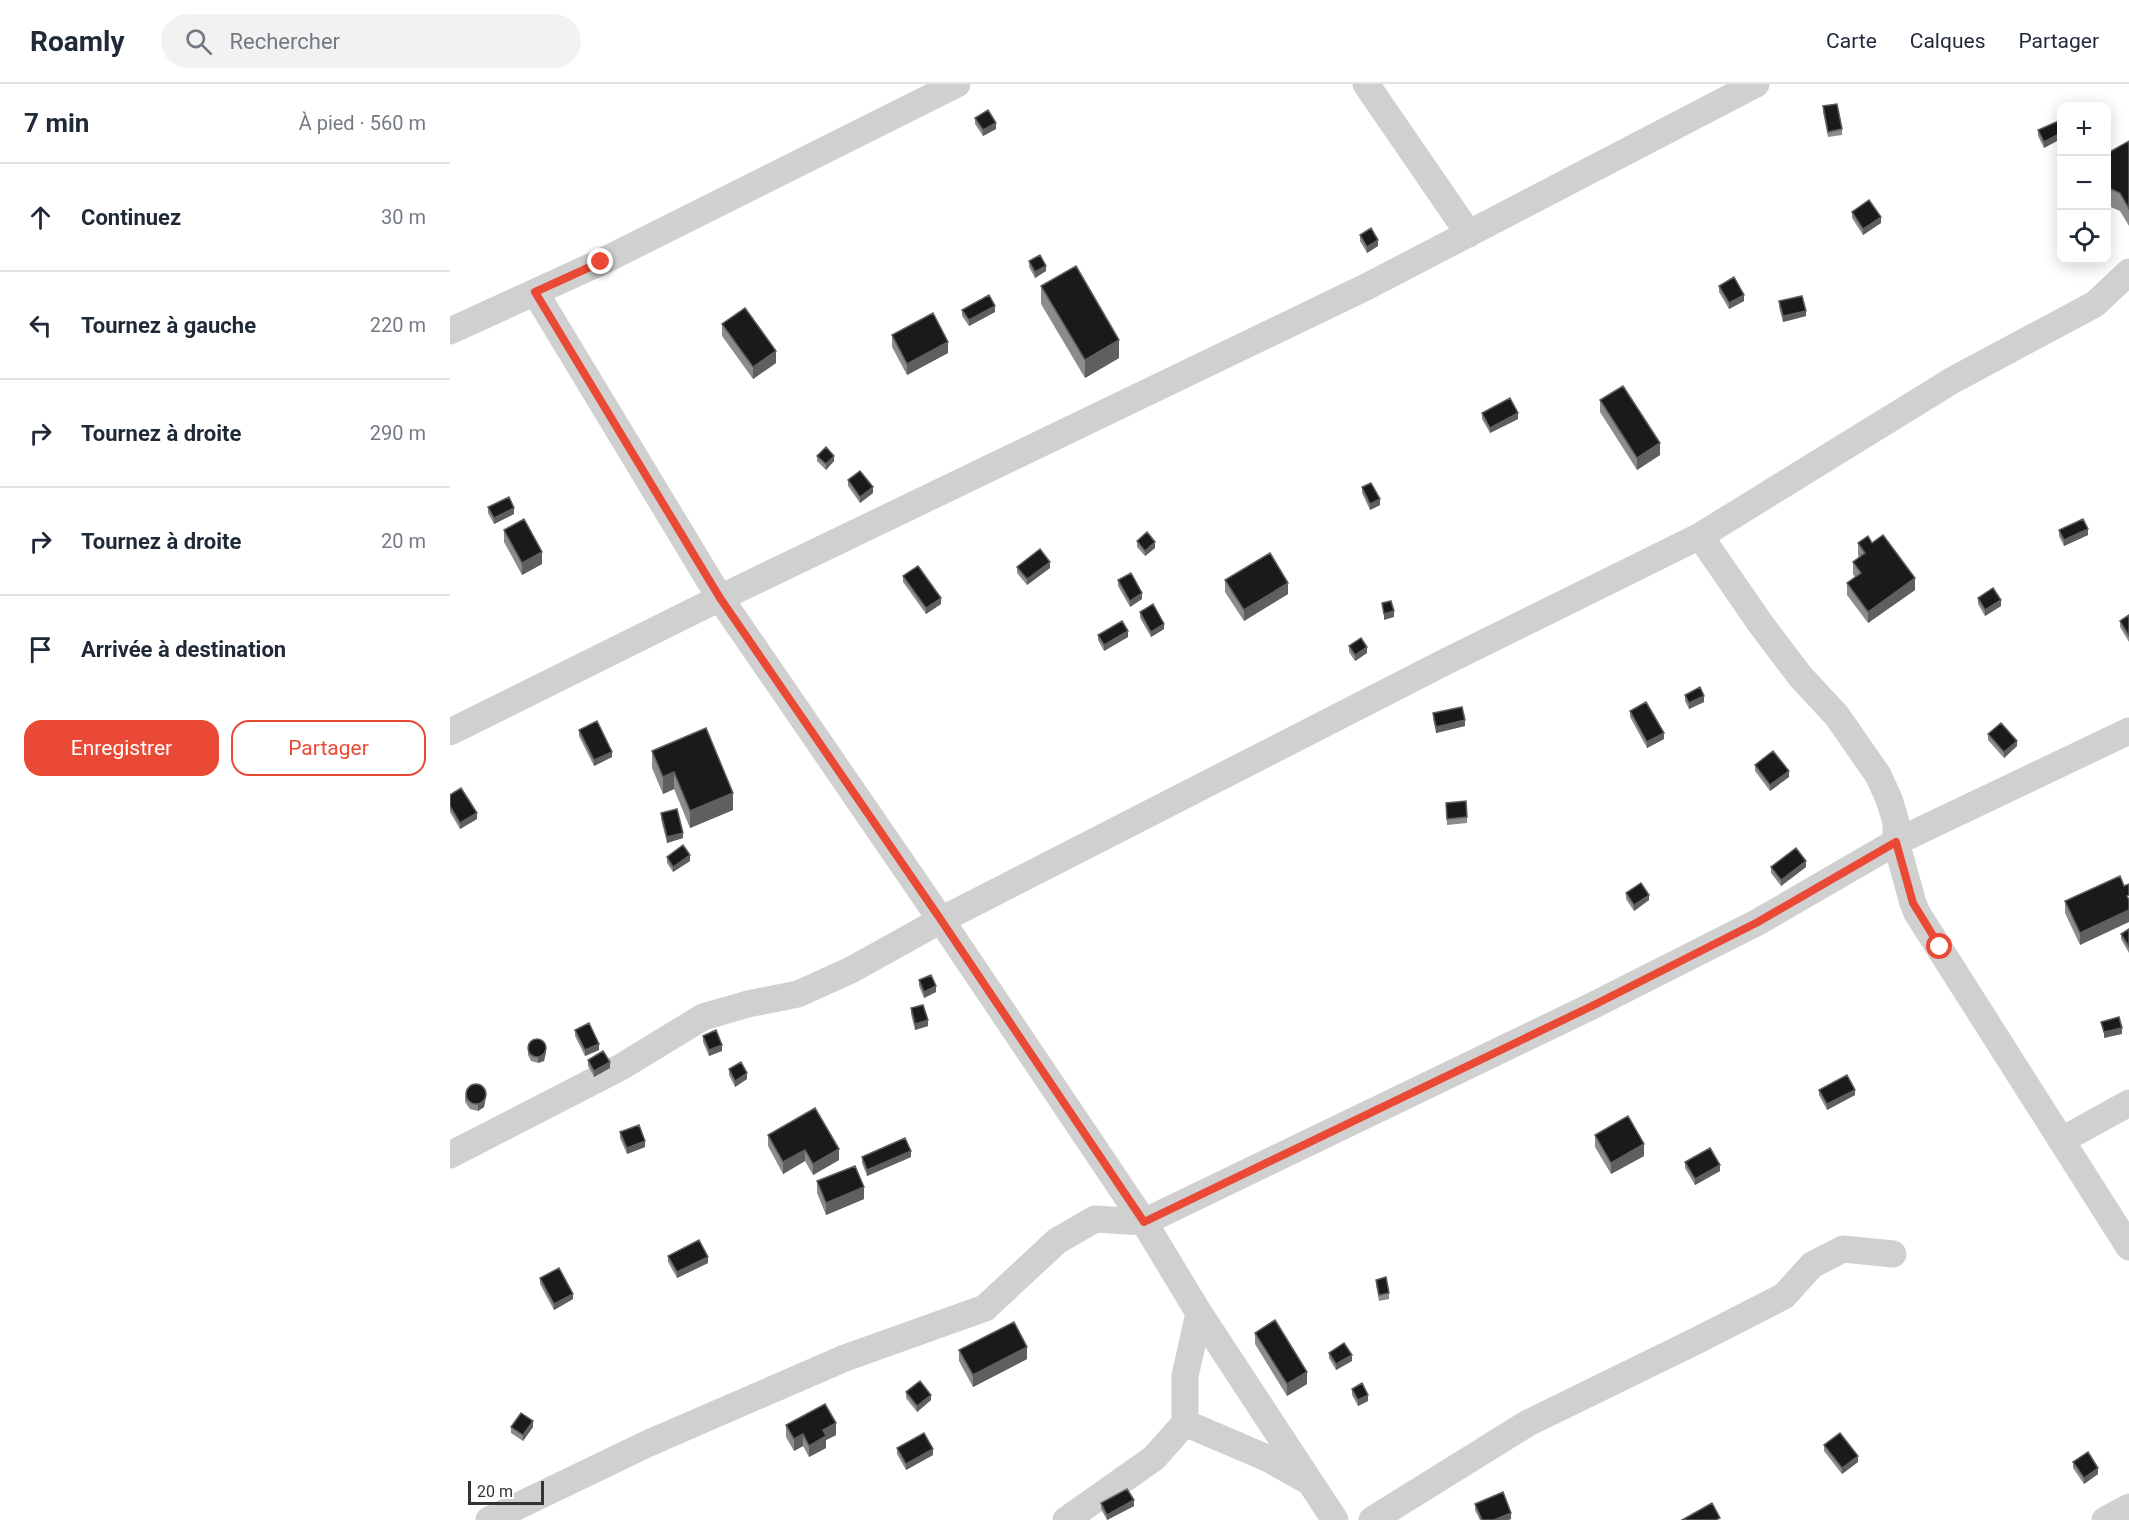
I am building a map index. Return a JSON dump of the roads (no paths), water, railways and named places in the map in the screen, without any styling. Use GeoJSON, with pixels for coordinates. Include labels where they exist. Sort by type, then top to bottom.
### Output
{"type":"FeatureCollection","features":[{"type":"Feature","properties":{"kind":"street"},"geometry":{"type":"LineString","coordinates":[[450,331],[601,262],[957,84]]}},
{"type":"Feature","properties":{"kind":"street"},"geometry":{"type":"LineString","coordinates":[[1366,84],[1469,234]]}},
{"type":"Feature","properties":{"kind":"street"},"geometry":{"type":"LineString","coordinates":[[450,732],[720,598],[1366,287],[1756,84]]}},
{"type":"Feature","properties":{"kind":"street"},"geometry":{"type":"LineString","coordinates":[[450,1155],[621,1068],[703,1017],[748,1004],[798,994],[851,970],[941,920],[1445,662],[1700,536],[1953,380],[2096,304],[2129,272]]}},
{"type":"Feature","properties":{"kind":"street"},"geometry":{"type":"LineString","coordinates":[[535,292],[720,598],[941,920],[1144,1222],[1199,1313],[1335,1520]]}},
{"type":"Feature","properties":{"kind":"street"},"geometry":{"type":"LineString","coordinates":[[1700,536],[1760,623],[1800,676],[1837,716],[1878,775],[1896,822],[1896,842],[1917,913],[2129,1247]]}},
{"type":"Feature","properties":{"kind":"street"},"geometry":{"type":"LineString","coordinates":[[489,1520],[649,1443],[845,1358],[985,1308],[1057,1241],[1095,1219],[1144,1222],[1592,1006],[1758,922],[1896,842],[2129,731]]}},
{"type":"Feature","properties":{"kind":"street"},"geometry":{"type":"LineString","coordinates":[[2062,1140],[2129,1103]]}},
{"type":"Feature","properties":{"kind":"street"},"geometry":{"type":"LineString","coordinates":[[1371,1520],[1528,1423],[1784,1296],[1812,1265],[1843,1249],[1893,1254]]}},
{"type":"Feature","properties":{"kind":"street"},"geometry":{"type":"LineString","coordinates":[[1066,1520],[1154,1458],[1185,1423],[1185,1376],[1199,1313]]}},
{"type":"Feature","properties":{"kind":"street"},"geometry":{"type":"LineString","coordinates":[[1185,1423],[1267,1458],[1313,1484]]}},
{"type":"Feature","properties":{"kind":"street"},"geometry":{"type":"LineString","coordinates":[[2105,1520],[2129,1507]]}}]}
